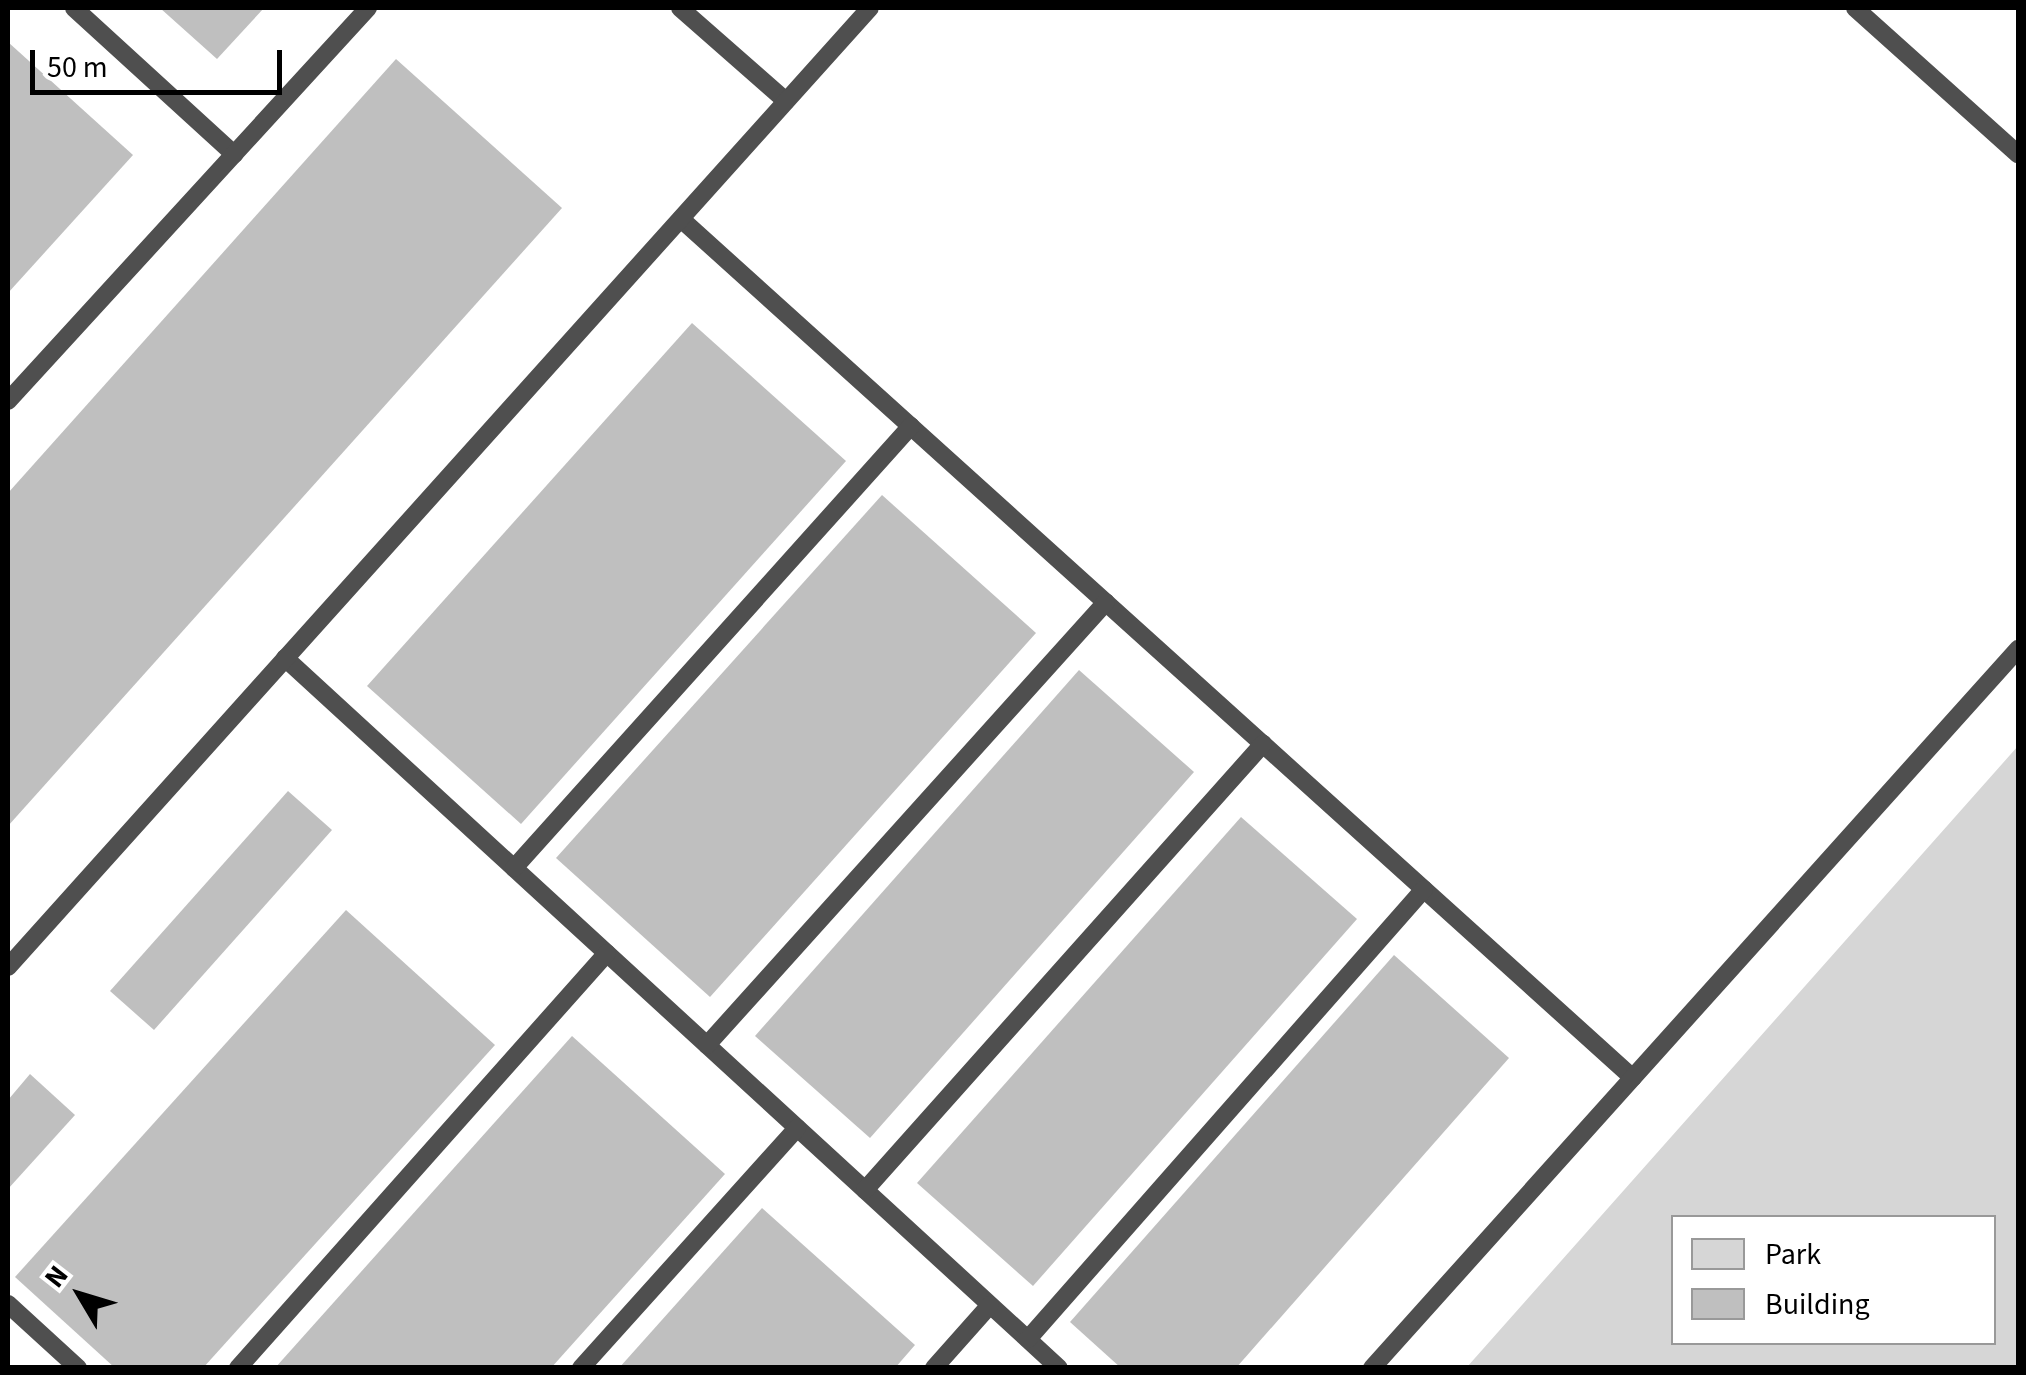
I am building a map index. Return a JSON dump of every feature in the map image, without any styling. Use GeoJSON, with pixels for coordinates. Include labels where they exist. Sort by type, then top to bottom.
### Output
{"type":"FeatureCollection","features":[{"type":"Feature","properties":{"kind":"lane"},"geometry":{"type":"LineString","coordinates":[[74,8],[234,154]]}},
{"type":"Feature","properties":{"kind":"lane"},"geometry":{"type":"LineString","coordinates":[[8,400],[368,8]]}},
{"type":"Feature","properties":{"kind":"lane"},"geometry":{"type":"LineString","coordinates":[[680,8],[786,101]]}},
{"type":"Feature","properties":{"kind":"lane"},"geometry":{"type":"LineString","coordinates":[[8,967],[870,8]]}},
{"type":"Feature","properties":{"kind":"lane"},"geometry":{"type":"LineString","coordinates":[[1856,8],[2018,154]]}},
{"type":"Feature","properties":{"kind":"lane"},"geometry":{"type":"LineString","coordinates":[[680,219],[1633,1078]]}},
{"type":"Feature","properties":{"kind":"lane"},"geometry":{"type":"LineString","coordinates":[[514,868],[911,426]]}},
{"type":"Feature","properties":{"kind":"lane"},"geometry":{"type":"LineString","coordinates":[[707,1045],[1106,602]]}},
{"type":"Feature","properties":{"kind":"lane"},"geometry":{"type":"LineString","coordinates":[[1372,1368],[2018,650]]}},
{"type":"Feature","properties":{"kind":"lane"},"geometry":{"type":"LineString","coordinates":[[285,658],[1058,1368]]}},
{"type":"Feature","properties":{"kind":"lane"},"geometry":{"type":"LineString","coordinates":[[865,1190],[1263,744]]}},
{"type":"Feature","properties":{"kind":"lane"},"geometry":{"type":"LineString","coordinates":[[1028,1339],[1424,889]]}},
{"type":"Feature","properties":{"kind":"lane"},"geometry":{"type":"LineString","coordinates":[[238,1368],[606,953]]}},
{"type":"Feature","properties":{"kind":"lane"},"geometry":{"type":"LineString","coordinates":[[581,1368],[797,1128]]}},
{"type":"Feature","properties":{"kind":"lane"},"geometry":{"type":"LineString","coordinates":[[8,1304],[78,1368]]}},
{"type":"Feature","properties":{"kind":"lane"},"geometry":{"type":"LineString","coordinates":[[934,1368],[990,1305]]}},
{"type":"Feature","properties":{"kind":"green space"},"geometry":{"type":"Polygon","coordinates":[[[2018,746],[2018,1367],[1467,1367],[2018,746]]]}},
{"type":"Feature","properties":{"kind":"building"},"geometry":{"type":"Polygon","coordinates":[[[160,8],[264,8],[217,59],[160,8]]]}},
{"type":"Feature","properties":{"kind":"building"},"geometry":{"type":"Polygon","coordinates":[[[8,42],[133,155],[8,293],[8,42]]]}},
{"type":"Feature","properties":{"kind":"building"},"geometry":{"type":"Polygon","coordinates":[[[396,59],[562,208],[8,826],[8,493],[396,59]]]}},
{"type":"Feature","properties":{"kind":"building"},"geometry":{"type":"Polygon","coordinates":[[[692,323],[846,461],[521,824],[367,686],[692,323]]]}},
{"type":"Feature","properties":{"kind":"building"},"geometry":{"type":"Polygon","coordinates":[[[882,495],[1036,633],[710,997],[556,858],[882,495]]]}},
{"type":"Feature","properties":{"kind":"building"},"geometry":{"type":"Polygon","coordinates":[[[1079,670],[1194,772],[870,1138],[755,1036],[1079,670]]]}},
{"type":"Feature","properties":{"kind":"building"},"geometry":{"type":"Polygon","coordinates":[[[288,791],[332,830],[154,1030],[110,991],[288,791]]]}},
{"type":"Feature","properties":{"kind":"building"},"geometry":{"type":"Polygon","coordinates":[[[1241,817],[1357,919],[1033,1286],[917,1183],[1241,817]]]}},
{"type":"Feature","properties":{"kind":"building"},"geometry":{"type":"Polygon","coordinates":[[[346,910],[495,1045],[203,1368],[115,1368],[15,1277],[346,910]]]}},
{"type":"Feature","properties":{"kind":"building"},"geometry":{"type":"Polygon","coordinates":[[[1394,955],[1509,1058],[1236,1368],[1121,1368],[1070,1322],[1394,955]]]}},
{"type":"Feature","properties":{"kind":"building"},"geometry":{"type":"Polygon","coordinates":[[[572,1036],[725,1174],[551,1368],[275,1368],[572,1036]]]}},
{"type":"Feature","properties":{"kind":"building"},"geometry":{"type":"Polygon","coordinates":[[[30,1074],[75,1115],[8,1189],[8,1100],[30,1074]]]}},
{"type":"Feature","properties":{"kind":"building"},"geometry":{"type":"Polygon","coordinates":[[[762,1208],[915,1345],[895,1368],[619,1368],[762,1208]]]}}]}
